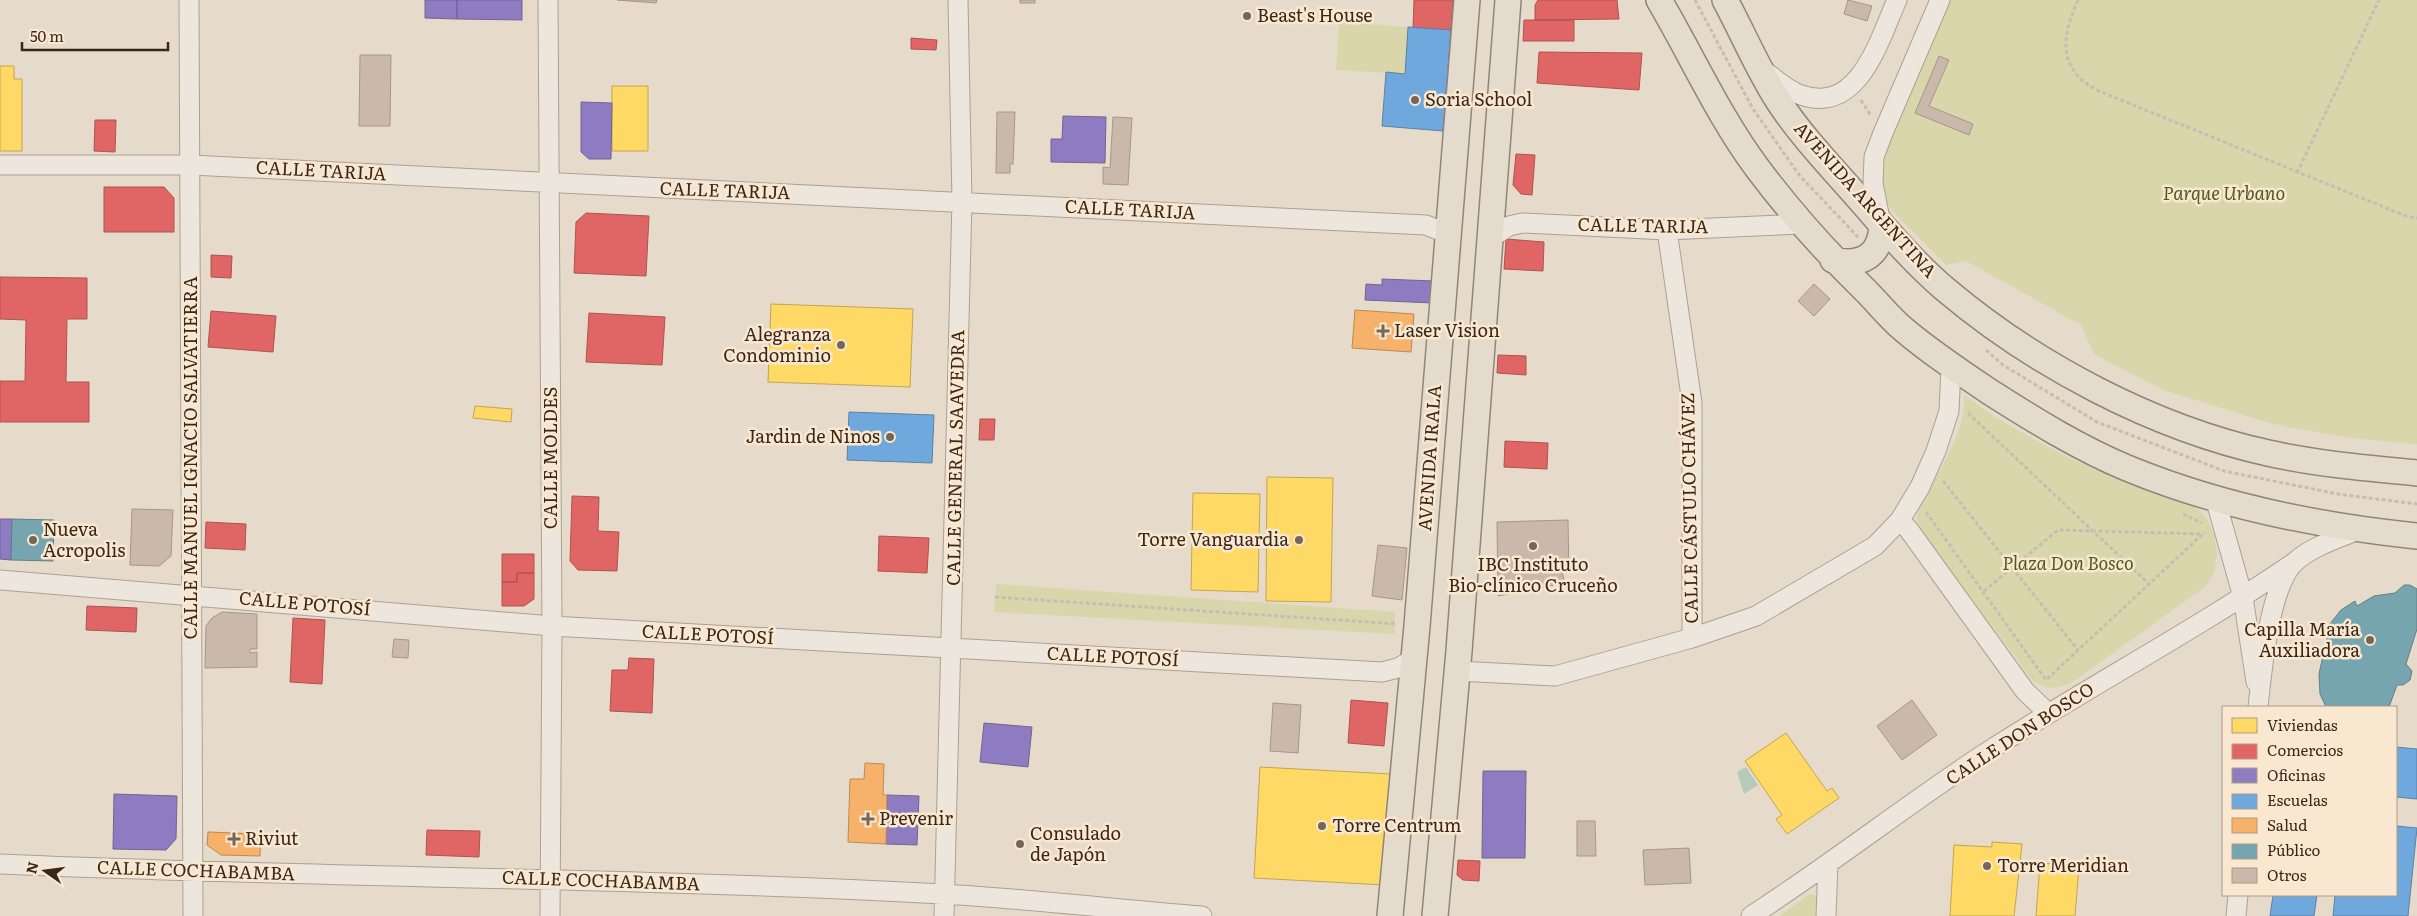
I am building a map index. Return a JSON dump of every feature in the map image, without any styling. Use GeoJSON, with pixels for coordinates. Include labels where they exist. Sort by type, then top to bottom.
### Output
{"type":"FeatureCollection","features":[{"type":"Feature","properties":{"kind":"main road","name":"AVENIDA IRALA"},"geometry":{"type":"LineString","coordinates":[[1390,916],[1415,658],[1467,0]]}},
{"type":"Feature","properties":{"kind":"main road"},"geometry":{"type":"LineString","coordinates":[[1435,916],[1457,671],[1508,0]]}},
{"type":"Feature","properties":{"kind":"main road","name":"AVENIDA ARGENTINA"},"geometry":{"type":"LineString","coordinates":[[1725,0],[1779,101],[1815,148],[1907,254],[1946,290],[2010,340],[2073,376],[2131,405],[2180,426],[2268,453],[2338,465],[2417,474]]}},
{"type":"Feature","properties":{"kind":"main road"},"geometry":{"type":"LineString","coordinates":[[1662,2],[1724,116],[1756,167],[1833,260],[1902,328],[1950,366],[2042,426],[2127,468],[2215,498],[2276,514],[2358,530],[2417,536]]}},
{"type":"Feature","properties":{"kind":"main road"},"geometry":{"type":"LineString","coordinates":[[1833,260],[1848,264],[1862,261],[1879,244],[1882,225]]}},
{"type":"Feature","properties":{"kind":"street","name":"CALLE MANUEL IGNACIO SALVATIERRA"},"geometry":{"type":"LineString","coordinates":[[189,0],[193,916]]}},
{"type":"Feature","properties":{"kind":"street","name":"CALLE MOLDES"},"geometry":{"type":"LineString","coordinates":[[548,0],[551,183],[552,626],[550,916]]}},
{"type":"Feature","properties":{"kind":"street","name":"CALLE GENERAL SAAVEDRA"},"geometry":{"type":"LineString","coordinates":[[944,916],[962,201],[958,0]]}},
{"type":"Feature","properties":{"kind":"street"},"geometry":{"type":"LineString","coordinates":[[1762,69],[1801,94],[1821,98],[1841,93],[1853,86],[1862,74],[1897,0]]}},
{"type":"Feature","properties":{"kind":"street"},"geometry":{"type":"LineString","coordinates":[[1882,225],[1873,183],[1874,157],[1882,133],[1940,0]]}},
{"type":"Feature","properties":{"kind":"street","name":"CALLE TARIJA"},"geometry":{"type":"LineString","coordinates":[[0,165],[191,165],[962,201],[1426,224],[1448,234]]}},
{"type":"Feature","properties":{"kind":"street","name":"CALLE TARIJA"},"geometry":{"type":"LineString","coordinates":[[1489,239],[1509,226],[1522,223],[1667,230],[1802,224]]}},
{"type":"Feature","properties":{"kind":"street","name":"CALLE CÁSTULO CHÁVEZ"},"geometry":{"type":"LineString","coordinates":[[1667,230],[1692,403],[1692,638]]}},
{"type":"Feature","properties":{"kind":"street"},"geometry":{"type":"LineString","coordinates":[[1457,671],[1555,676],[1692,638],[1756,616],[1875,546],[1900,520],[1928,469],[1949,411],[1950,366]]}},
{"type":"Feature","properties":{"kind":"street"},"geometry":{"type":"LineString","coordinates":[[2215,498],[2243,597],[2259,705]]}},
{"type":"Feature","properties":{"kind":"street"},"geometry":{"type":"LineString","coordinates":[[1900,520],[2025,691],[2048,713]]}},
{"type":"Feature","properties":{"kind":"street","name":"CALLE DON BOSCO"},"geometry":{"type":"LineString","coordinates":[[1751,916],[1982,756],[2048,713],[2243,597],[2319,546],[2358,530]]}},
{"type":"Feature","properties":{"kind":"street"},"geometry":{"type":"LineString","coordinates":[[2259,705],[2272,612],[2280,586],[2295,562]]}},
{"type":"Feature","properties":{"kind":"street","name":"CALLE POTOSÍ"},"geometry":{"type":"LineString","coordinates":[[0,580],[192,594],[552,626],[1382,672],[1398,668],[1415,658]]}},
{"type":"Feature","properties":{"kind":"street","name":"CALLE COCHABAMBA"},"geometry":{"type":"LineString","coordinates":[[0,864],[192,872],[551,879],[945,894],[1202,916]]}},
{"type":"Feature","properties":{"kind":"street"},"geometry":{"type":"LineString","coordinates":[[1826,916],[1828,864]]}},
{"type":"Feature","properties":{"kind":"street"},"geometry":{"type":"LineString","coordinates":[[2236,916],[2238,896]]}},
{"type":"Feature","properties":{"kind":"path"},"geometry":{"type":"LineString","coordinates":[[2078,0],[2066,27],[2066,45],[2071,65],[2079,78],[2099,91],[2297,173],[2406,216],[2417,218]]}},
{"type":"Feature","properties":{"kind":"path"},"geometry":{"type":"LineString","coordinates":[[2297,173],[2378,0]]}},
{"type":"Feature","properties":{"kind":"path"},"geometry":{"type":"LineString","coordinates":[[1964,421],[1969,407]]}},
{"type":"Feature","properties":{"kind":"path"},"geometry":{"type":"LineString","coordinates":[[1967,412],[2149,584]]}},
{"type":"Feature","properties":{"kind":"path"},"geometry":{"type":"LineString","coordinates":[[1938,488],[1941,479],[2078,650]]}},
{"type":"Feature","properties":{"kind":"path"},"geometry":{"type":"LineString","coordinates":[[1931,504],[1927,513],[2046,680],[2210,527],[2175,510]]}},
{"type":"Feature","properties":{"kind":"path"},"geometry":{"type":"LineString","coordinates":[[1984,591],[2058,530],[2203,534]]}},
{"type":"Feature","properties":{"kind":"path"},"geometry":{"type":"LineString","coordinates":[[995,597],[1417,626]]}},
{"type":"Feature","properties":{"kind":"green space","name":"Parque Urbano"},"geometry":{"type":"Polygon","coordinates":[[[1941,0],[2417,0],[2417,444],[2349,438],[2273,424],[2163,390],[2094,354],[2081,325],[1966,261],[1946,265],[1893,212],[1880,190],[1879,141],[1941,0]]]}},
{"type":"Feature","properties":{"kind":"green space"},"geometry":{"type":"Polygon","coordinates":[[[1339,22],[1408,27],[1405,74],[1336,70],[1339,22]]]}},
{"type":"Feature","properties":{"kind":"green space","name":"Plaza Don Bosco"},"geometry":{"type":"Polygon","coordinates":[[[1964,395],[2009,425],[2057,451],[2102,472],[2181,500],[2202,513],[2212,530],[2217,550],[2214,570],[2205,587],[2074,681],[2063,686],[2049,688],[2033,681],[1925,536],[1917,521],[1917,513],[1955,440],[1963,410],[1964,395]]]}},
{"type":"Feature","properties":{"kind":"green space"},"geometry":{"type":"Polygon","coordinates":[[[996,584],[1395,612],[1395,634],[994,612],[996,584]]]}},
{"type":"Feature","properties":{"kind":"green space"},"geometry":{"type":"Polygon","coordinates":[[[1810,894],[1815,895],[1819,900],[1818,916],[1779,916],[1810,894]]]}},
{"type":"Feature","properties":{"kind":"shaded area"},"geometry":{"type":"Polygon","coordinates":[[[1746,767],[1758,785],[1744,794],[1737,772],[1746,767]]]}},
{"type":"Feature","properties":{"kind":"building: Viviendas"},"geometry":{"type":"Polygon","coordinates":[[[0,66],[14,66],[14,79],[22,79],[22,151],[0,151],[0,66]]]}},
{"type":"Feature","properties":{"kind":"building: Viviendas"},"geometry":{"type":"Polygon","coordinates":[[[612,86],[648,86],[648,151],[612,151],[612,86]]]}},
{"type":"Feature","properties":{"kind":"building: Viviendas","name":"Alegranza Condominio"},"geometry":{"type":"Polygon","coordinates":[[[771,304],[913,309],[910,387],[768,382],[771,304]]]}},
{"type":"Feature","properties":{"kind":"building: Viviendas"},"geometry":{"type":"Polygon","coordinates":[[[475,406],[512,409],[511,422],[473,418],[475,406]]]}},
{"type":"Feature","properties":{"kind":"building: Viviendas","name":"Torre Vanguardia"},"geometry":{"type":"Polygon","coordinates":[[[1267,477],[1333,478],[1331,602],[1266,601],[1267,477]]]}},
{"type":"Feature","properties":{"kind":"building: Viviendas"},"geometry":{"type":"Polygon","coordinates":[[[1193,493],[1260,494],[1258,592],[1191,590],[1193,493]]]}},
{"type":"Feature","properties":{"kind":"building: Viviendas"},"geometry":{"type":"Polygon","coordinates":[[[1786,733],[1827,791],[1832,788],[1839,798],[1787,834],[1776,819],[1782,815],[1745,761],[1786,733]]]}},
{"type":"Feature","properties":{"kind":"building: Viviendas","name":"Torre Centrum"},"geometry":{"type":"Polygon","coordinates":[[[1260,767],[1391,774],[1385,885],[1254,878],[1260,767]]]}},
{"type":"Feature","properties":{"kind":"building: Viviendas","name":"Torre Meridian"},"geometry":{"type":"Polygon","coordinates":[[[1992,842],[2022,844],[2014,916],[1950,916],[1954,845],[1992,847],[1992,842]]]}},
{"type":"Feature","properties":{"kind":"building: Viviendas"},"geometry":{"type":"Polygon","coordinates":[[[2040,863],[2079,866],[2075,916],[2036,916],[2040,863]]]}},
{"type":"Feature","properties":{"kind":"building: Comercios"},"geometry":{"type":"Polygon","coordinates":[[[1414,0],[1453,0],[1451,30],[1413,28],[1414,0]]]}},
{"type":"Feature","properties":{"kind":"building: Comercios"},"geometry":{"type":"Polygon","coordinates":[[[1538,0],[1617,0],[1619,19],[1535,20],[1535,5],[1538,0]]]}},
{"type":"Feature","properties":{"kind":"building: Comercios"},"geometry":{"type":"Polygon","coordinates":[[[1524,20],[1574,20],[1574,41],[1523,41],[1524,20]]]}},
{"type":"Feature","properties":{"kind":"building: Comercios"},"geometry":{"type":"Polygon","coordinates":[[[911,38],[937,40],[936,50],[911,49],[911,38]]]}},
{"type":"Feature","properties":{"kind":"building: Comercios"},"geometry":{"type":"Polygon","coordinates":[[[1539,52],[1642,53],[1639,90],[1537,83],[1539,52]]]}},
{"type":"Feature","properties":{"kind":"building: Comercios"},"geometry":{"type":"Polygon","coordinates":[[[95,120],[116,120],[115,152],[94,151],[95,120]]]}},
{"type":"Feature","properties":{"kind":"building: Comercios"},"geometry":{"type":"Polygon","coordinates":[[[1516,154],[1535,155],[1532,195],[1521,194],[1513,185],[1516,154]]]}},
{"type":"Feature","properties":{"kind":"building: Comercios"},"geometry":{"type":"Polygon","coordinates":[[[104,187],[164,187],[174,198],[174,232],[104,232],[104,187]]]}},
{"type":"Feature","properties":{"kind":"building: Comercios"},"geometry":{"type":"Polygon","coordinates":[[[586,213],[649,216],[646,276],[574,273],[576,222],[586,213]]]}},
{"type":"Feature","properties":{"kind":"building: Comercios"},"geometry":{"type":"Polygon","coordinates":[[[1506,239],[1544,242],[1543,271],[1504,269],[1506,239]]]}},
{"type":"Feature","properties":{"kind":"building: Comercios"},"geometry":{"type":"Polygon","coordinates":[[[211,255],[232,256],[231,278],[211,277],[211,255]]]}},
{"type":"Feature","properties":{"kind":"building: Comercios"},"geometry":{"type":"Polygon","coordinates":[[[0,277],[87,278],[87,319],[67,319],[66,382],[89,382],[89,422],[0,422],[0,381],[25,381],[26,320],[0,319],[0,277]]]}},
{"type":"Feature","properties":{"kind":"building: Comercios"},"geometry":{"type":"Polygon","coordinates":[[[211,311],[276,316],[273,352],[208,347],[211,311]]]}},
{"type":"Feature","properties":{"kind":"building: Comercios"},"geometry":{"type":"Polygon","coordinates":[[[589,313],[665,317],[662,365],[586,362],[589,313]]]}},
{"type":"Feature","properties":{"kind":"building: Comercios"},"geometry":{"type":"Polygon","coordinates":[[[1498,355],[1526,356],[1526,375],[1497,373],[1498,355]]]}},
{"type":"Feature","properties":{"kind":"building: Comercios"},"geometry":{"type":"Polygon","coordinates":[[[980,419],[995,419],[994,440],[979,440],[980,419]]]}},
{"type":"Feature","properties":{"kind":"building: Comercios"},"geometry":{"type":"Polygon","coordinates":[[[1505,441],[1548,443],[1547,469],[1504,467],[1505,441]]]}},
{"type":"Feature","properties":{"kind":"building: Comercios"},"geometry":{"type":"Polygon","coordinates":[[[572,496],[599,497],[598,531],[619,532],[617,571],[578,570],[570,561],[572,496]]]}},
{"type":"Feature","properties":{"kind":"building: Comercios"},"geometry":{"type":"Polygon","coordinates":[[[206,522],[246,524],[245,550],[205,548],[206,522]]]}},
{"type":"Feature","properties":{"kind":"building: Comercios"},"geometry":{"type":"Polygon","coordinates":[[[879,536],[929,538],[927,573],[878,571],[879,536]]]}},
{"type":"Feature","properties":{"kind":"building: Comercios"},"geometry":{"type":"Polygon","coordinates":[[[502,554],[534,554],[534,573],[517,573],[517,582],[502,582],[502,554]]]}},
{"type":"Feature","properties":{"kind":"building: Comercios"},"geometry":{"type":"Polygon","coordinates":[[[517,573],[534,573],[534,599],[524,606],[502,606],[502,582],[517,582],[517,573]]]}},
{"type":"Feature","properties":{"kind":"building: Comercios"},"geometry":{"type":"Polygon","coordinates":[[[87,606],[137,608],[136,632],[86,630],[87,606]]]}},
{"type":"Feature","properties":{"kind":"building: Comercios"},"geometry":{"type":"Polygon","coordinates":[[[293,618],[325,620],[322,684],[290,682],[293,618]]]}},
{"type":"Feature","properties":{"kind":"building: Comercios"},"geometry":{"type":"Polygon","coordinates":[[[629,658],[654,659],[652,713],[610,711],[612,670],[628,670],[629,658]]]}},
{"type":"Feature","properties":{"kind":"building: Comercios"},"geometry":{"type":"Polygon","coordinates":[[[1351,700],[1388,703],[1384,746],[1348,743],[1351,700]]]}},
{"type":"Feature","properties":{"kind":"building: Comercios"},"geometry":{"type":"Polygon","coordinates":[[[427,830],[480,831],[479,857],[426,855],[427,830]]]}},
{"type":"Feature","properties":{"kind":"building: Comercios"},"geometry":{"type":"Polygon","coordinates":[[[1458,860],[1480,861],[1479,881],[1463,880],[1457,875],[1458,860]]]}},
{"type":"Feature","properties":{"kind":"building: Oficinas"},"geometry":{"type":"Polygon","coordinates":[[[425,0],[457,0],[457,19],[425,18],[425,0]]]}},
{"type":"Feature","properties":{"kind":"building: Oficinas"},"geometry":{"type":"Polygon","coordinates":[[[457,0],[522,0],[522,20],[457,19],[457,0]]]}},
{"type":"Feature","properties":{"kind":"building: Oficinas"},"geometry":{"type":"Polygon","coordinates":[[[581,102],[612,103],[611,159],[589,159],[581,152],[581,102]]]}},
{"type":"Feature","properties":{"kind":"building: Oficinas"},"geometry":{"type":"Polygon","coordinates":[[[1063,116],[1106,117],[1105,163],[1051,162],[1051,139],[1062,139],[1063,116]]]}},
{"type":"Feature","properties":{"kind":"building: Oficinas"},"geometry":{"type":"Polygon","coordinates":[[[1382,279],[1434,281],[1433,303],[1365,300],[1366,284],[1382,285],[1382,279]]]}},
{"type":"Feature","properties":{"kind":"building: Oficinas"},"geometry":{"type":"Polygon","coordinates":[[[0,519],[12,519],[11,560],[0,559],[0,519]]]}},
{"type":"Feature","properties":{"kind":"building: Oficinas"},"geometry":{"type":"Polygon","coordinates":[[[984,723],[1032,727],[1028,767],[980,762],[984,723]]]}},
{"type":"Feature","properties":{"kind":"building: Oficinas"},"geometry":{"type":"Polygon","coordinates":[[[1483,771],[1526,771],[1525,858],[1482,858],[1483,771]]]}},
{"type":"Feature","properties":{"kind":"building: Oficinas"},"geometry":{"type":"Polygon","coordinates":[[[114,794],[177,796],[176,839],[166,850],[113,849],[114,794]]]}},
{"type":"Feature","properties":{"kind":"building: Oficinas"},"geometry":{"type":"Polygon","coordinates":[[[887,795],[919,796],[917,845],[886,844],[887,795]]]}},
{"type":"Feature","properties":{"kind":"building: Escuelas","name":"Soria School"},"geometry":{"type":"Polygon","coordinates":[[[1408,27],[1451,30],[1443,131],[1382,126],[1386,72],[1405,74],[1408,27]]]}},
{"type":"Feature","properties":{"kind":"building: Escuelas","name":"Jardin de Ninos"},"geometry":{"type":"Polygon","coordinates":[[[849,412],[934,415],[932,463],[847,460],[849,412]]]}},
{"type":"Feature","properties":{"kind":"building: Escuelas"},"geometry":{"type":"Polygon","coordinates":[[[2397,747],[2417,749],[2417,799],[2397,797],[2397,747]]]}},
{"type":"Feature","properties":{"kind":"building: Escuelas"},"geometry":{"type":"Polygon","coordinates":[[[2397,826],[2417,828],[2408,916],[2333,916],[2335,896],[2397,896],[2397,826]]]}},
{"type":"Feature","properties":{"kind":"building: Escuelas"},"geometry":{"type":"Polygon","coordinates":[[[2273,896],[2317,896],[2314,916],[2270,916],[2273,896]]]}},
{"type":"Feature","properties":{"kind":"building: Salud","name":"Laser Vision"},"geometry":{"type":"Polygon","coordinates":[[[1355,310],[1414,314],[1411,352],[1352,348],[1355,310]]]}},
{"type":"Feature","properties":{"kind":"building: Salud","name":"Prevenir"},"geometry":{"type":"Polygon","coordinates":[[[865,763],[884,764],[883,795],[887,795],[886,844],[848,842],[850,779],[864,779],[865,763]]]}},
{"type":"Feature","properties":{"kind":"building: Salud","name":"Riviut"},"geometry":{"type":"Polygon","coordinates":[[[208,832],[261,834],[260,856],[221,855],[207,845],[208,832]]]}},
{"type":"Feature","properties":{"kind":"building: Público","name":"Nueva Acropolis"},"geometry":{"type":"Polygon","coordinates":[[[12,519],[54,520],[53,561],[11,560],[12,519]]]}},
{"type":"Feature","properties":{"kind":"building: Público","name":"Capilla María Auxiliadora"},"geometry":{"type":"Polygon","coordinates":[[[2404,585],[2410,585],[2417,589],[2417,629],[2406,664],[2412,671],[2410,680],[2403,685],[2397,685],[2389,706],[2326,706],[2320,694],[2319,674],[2328,633],[2325,630],[2341,610],[2355,601],[2357,606],[2374,596],[2395,593],[2404,585]]]}},
{"type":"Feature","properties":{"kind":"building: Otros"},"geometry":{"type":"Polygon","coordinates":[[[617,0],[657,0],[656,3],[617,0]]]}},
{"type":"Feature","properties":{"kind":"building: Otros"},"geometry":{"type":"Polygon","coordinates":[[[1020,0],[1035,0],[1035,3],[1020,3],[1020,0]]]}},
{"type":"Feature","properties":{"kind":"building: Otros"},"geometry":{"type":"Polygon","coordinates":[[[1848,0],[1872,6],[1867,21],[1844,14],[1848,0]]]}},
{"type":"Feature","properties":{"kind":"building: Otros"},"geometry":{"type":"Polygon","coordinates":[[[360,55],[391,55],[390,126],[359,126],[360,55]]]}},
{"type":"Feature","properties":{"kind":"building: Otros"},"geometry":{"type":"Polygon","coordinates":[[[1939,56],[1949,60],[1929,106],[1973,124],[1969,135],[1915,113],[1939,56]]]}},
{"type":"Feature","properties":{"kind":"building: Otros"},"geometry":{"type":"Polygon","coordinates":[[[997,112],[1015,112],[1013,164],[1010,164],[1010,173],[996,173],[997,112]]]}},
{"type":"Feature","properties":{"kind":"building: Otros"},"geometry":{"type":"Polygon","coordinates":[[[1113,117],[1132,118],[1128,185],[1103,184],[1103,167],[1110,168],[1113,117]]]}},
{"type":"Feature","properties":{"kind":"building: Otros"},"geometry":{"type":"Polygon","coordinates":[[[1814,284],[1830,299],[1814,316],[1798,301],[1814,284]]]}},
{"type":"Feature","properties":{"kind":"building: Otros"},"geometry":{"type":"Polygon","coordinates":[[[132,509],[173,510],[171,556],[159,566],[130,565],[132,509]]]}},
{"type":"Feature","properties":{"kind":"building: Otros","name":"IBC Instituto Bio-clínico Cruceño"},"geometry":{"type":"Polygon","coordinates":[[[1568,520],[1569,571],[1562,572],[1565,583],[1498,596],[1497,522],[1568,520]]]}},
{"type":"Feature","properties":{"kind":"building: Otros"},"geometry":{"type":"Polygon","coordinates":[[[1378,545],[1407,548],[1402,600],[1372,596],[1378,545]]]}},
{"type":"Feature","properties":{"kind":"building: Otros"},"geometry":{"type":"Polygon","coordinates":[[[222,612],[257,614],[257,649],[250,649],[250,653],[257,652],[257,667],[205,668],[206,626],[212,618],[222,612]]]}},
{"type":"Feature","properties":{"kind":"building: Otros"},"geometry":{"type":"Polygon","coordinates":[[[394,639],[409,640],[408,658],[392,657],[394,639]]]}},
{"type":"Feature","properties":{"kind":"building: Otros"},"geometry":{"type":"Polygon","coordinates":[[[1912,700],[1937,735],[1902,760],[1877,726],[1912,700]]]}},
{"type":"Feature","properties":{"kind":"building: Otros"},"geometry":{"type":"Polygon","coordinates":[[[1273,703],[1301,705],[1298,753],[1270,751],[1273,703]]]}},
{"type":"Feature","properties":{"kind":"building: Otros"},"geometry":{"type":"Polygon","coordinates":[[[1577,821],[1595,821],[1596,856],[1577,856],[1577,821]]]}},
{"type":"Feature","properties":{"kind":"building: Otros"},"geometry":{"type":"Polygon","coordinates":[[[1689,848],[1691,883],[1645,885],[1643,850],[1689,848]]]}},
{"type":"Feature","properties":{"kind":"place","name":"Beast's House"},"geometry":{"type":"Point","coordinates":[1247,16]}},
{"type":"Feature","properties":{"kind":"place","name":"Soria School"},"geometry":{"type":"Point","coordinates":[1415,100]}},
{"type":"Feature","properties":{"kind":"place","name":"Laser Vision"},"geometry":{"type":"Point","coordinates":[1383,331]}},
{"type":"Feature","properties":{"kind":"place","name":"Alegranza Condominio"},"geometry":{"type":"Point","coordinates":[841,345]}},
{"type":"Feature","properties":{"kind":"place","name":"Jardin de Ninos"},"geometry":{"type":"Point","coordinates":[890,437]}},
{"type":"Feature","properties":{"kind":"place","name":"Nueva Acropolis"},"geometry":{"type":"Point","coordinates":[33,540]}},
{"type":"Feature","properties":{"kind":"place","name":"Torre Vanguardia"},"geometry":{"type":"Point","coordinates":[1299,540]}},
{"type":"Feature","properties":{"kind":"place","name":"IBC Instituto Bio-clínico Cruceño"},"geometry":{"type":"Point","coordinates":[1533,546]}},
{"type":"Feature","properties":{"kind":"place","name":"Capilla María Auxiliadora"},"geometry":{"type":"Point","coordinates":[2370,640]}},
{"type":"Feature","properties":{"kind":"place","name":"Prevenir"},"geometry":{"type":"Point","coordinates":[868,819]}},
{"type":"Feature","properties":{"kind":"place","name":"Torre Centrum"},"geometry":{"type":"Point","coordinates":[1322,826]}},
{"type":"Feature","properties":{"kind":"place","name":"Riviut"},"geometry":{"type":"Point","coordinates":[234,839]}},
{"type":"Feature","properties":{"kind":"place","name":"Consulado de Japón"},"geometry":{"type":"Point","coordinates":[1020,844]}},
{"type":"Feature","properties":{"kind":"place","name":"Torre Meridian"},"geometry":{"type":"Point","coordinates":[1987,866]}}]}
